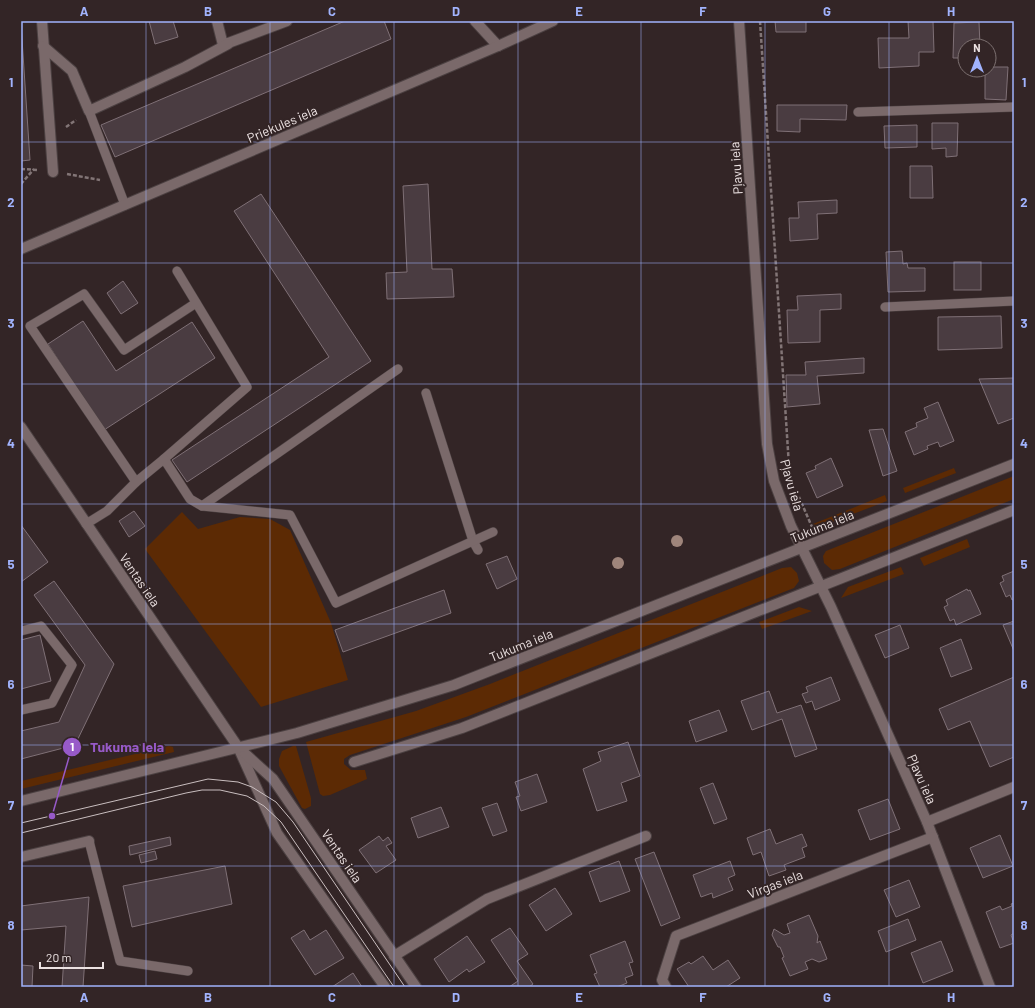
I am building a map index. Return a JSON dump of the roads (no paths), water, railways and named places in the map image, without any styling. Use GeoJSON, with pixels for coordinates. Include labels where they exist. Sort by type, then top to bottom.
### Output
{"type":"FeatureCollection","features":[{"type":"Feature","properties":{"kind":"street"},"geometry":{"type":"LineString","coordinates":[[42,21],[53,172]]}},
{"type":"Feature","properties":{"kind":"street"},"geometry":{"type":"LineString","coordinates":[[217,21],[223,45],[228,44]]}},
{"type":"Feature","properties":{"kind":"street"},"geometry":{"type":"LineString","coordinates":[[43,46],[72,71],[89,111],[185,67],[228,44],[287,21]]}},
{"type":"Feature","properties":{"kind":"street"},"geometry":{"type":"LineString","coordinates":[[475,21],[498,46]]}},
{"type":"Feature","properties":{"kind":"street","name":"Priekules iela"},"geometry":{"type":"LineString","coordinates":[[21,249],[498,46],[553,21]]}},
{"type":"Feature","properties":{"kind":"street","name":"Pļavu iela"},"geometry":{"type":"LineString","coordinates":[[739,21],[767,444],[774,480],[800,548],[831,607],[927,822],[990,987]]}},
{"type":"Feature","properties":{"kind":"street","name":"Ventas iela"},"geometry":{"type":"LineString","coordinates":[[21,427],[238,747],[278,833],[385,987]]}},
{"type":"Feature","properties":{"kind":"street","name":"Tukuma iela"},"geometry":{"type":"LineString","coordinates":[[21,801],[297,732],[454,685],[1014,464]]}},
{"type":"Feature","properties":{"kind":"street"},"geometry":{"type":"LineString","coordinates":[[354,762],[462,728],[821,588],[1014,510]]}},
{"type":"Feature","properties":{"kind":"street","name":"Ventas iela"},"geometry":{"type":"LineString","coordinates":[[238,747],[273,779],[416,987]]}},
{"type":"Feature","properties":{"kind":"street"},"geometry":{"type":"LineString","coordinates":[[927,822],[1014,787]]}},
{"type":"Feature","properties":{"kind":"street"},"geometry":{"type":"LineString","coordinates":[[394,956],[487,899],[646,836]]}},
{"type":"Feature","properties":{"kind":"street","name":"Virgas iela"},"geometry":{"type":"LineString","coordinates":[[666,987],[662,980],[676,936],[933,837]]}},
{"type":"Feature","properties":{"kind":"street"},"geometry":{"type":"LineString","coordinates":[[21,857],[89,841]]}},
{"type":"Feature","properties":{"kind":"lane"},"geometry":{"type":"LineString","coordinates":[[858,112],[1014,107]]}},
{"type":"Feature","properties":{"kind":"lane"},"geometry":{"type":"LineString","coordinates":[[89,111],[125,205]]}},
{"type":"Feature","properties":{"kind":"lane"},"geometry":{"type":"LineString","coordinates":[[86,524],[107,511],[136,482],[247,387],[177,271]]}},
{"type":"Feature","properties":{"kind":"lane"},"geometry":{"type":"LineString","coordinates":[[136,482],[30,326],[84,294],[124,350],[196,303]]}},
{"type":"Feature","properties":{"kind":"lane"},"geometry":{"type":"LineString","coordinates":[[886,306],[1014,301]]}},
{"type":"Feature","properties":{"kind":"lane"},"geometry":{"type":"LineString","coordinates":[[202,506],[398,369]]}},
{"type":"Feature","properties":{"kind":"lane"},"geometry":{"type":"LineString","coordinates":[[426,393],[473,541],[478,550]]}},
{"type":"Feature","properties":{"kind":"lane"},"geometry":{"type":"LineString","coordinates":[[164,459],[190,499],[202,506],[290,515],[336,603],[493,532]]}},
{"type":"Feature","properties":{"kind":"lane"},"geometry":{"type":"LineString","coordinates":[[21,631],[41,626],[72,666],[52,702],[21,710]]}},
{"type":"Feature","properties":{"kind":"lane"},"geometry":{"type":"LineString","coordinates":[[89,841],[120,961],[188,971]]}},
{"type":"Feature","properties":{"kind":"tram line"},"geometry":{"type":"LineString","coordinates":[[21,823],[208,779],[238,782],[252,787],[276,802],[293,822],[405,987]]}},
{"type":"Feature","properties":{"kind":"tram line"},"geometry":{"type":"LineString","coordinates":[[21,833],[202,790],[220,790],[247,796],[264,806],[281,822],[394,987]]}},
{"type":"Feature","properties":{"kind":"place","name":"Tukuma iela"},"geometry":{"type":"Point","coordinates":[52,816]}}]}
